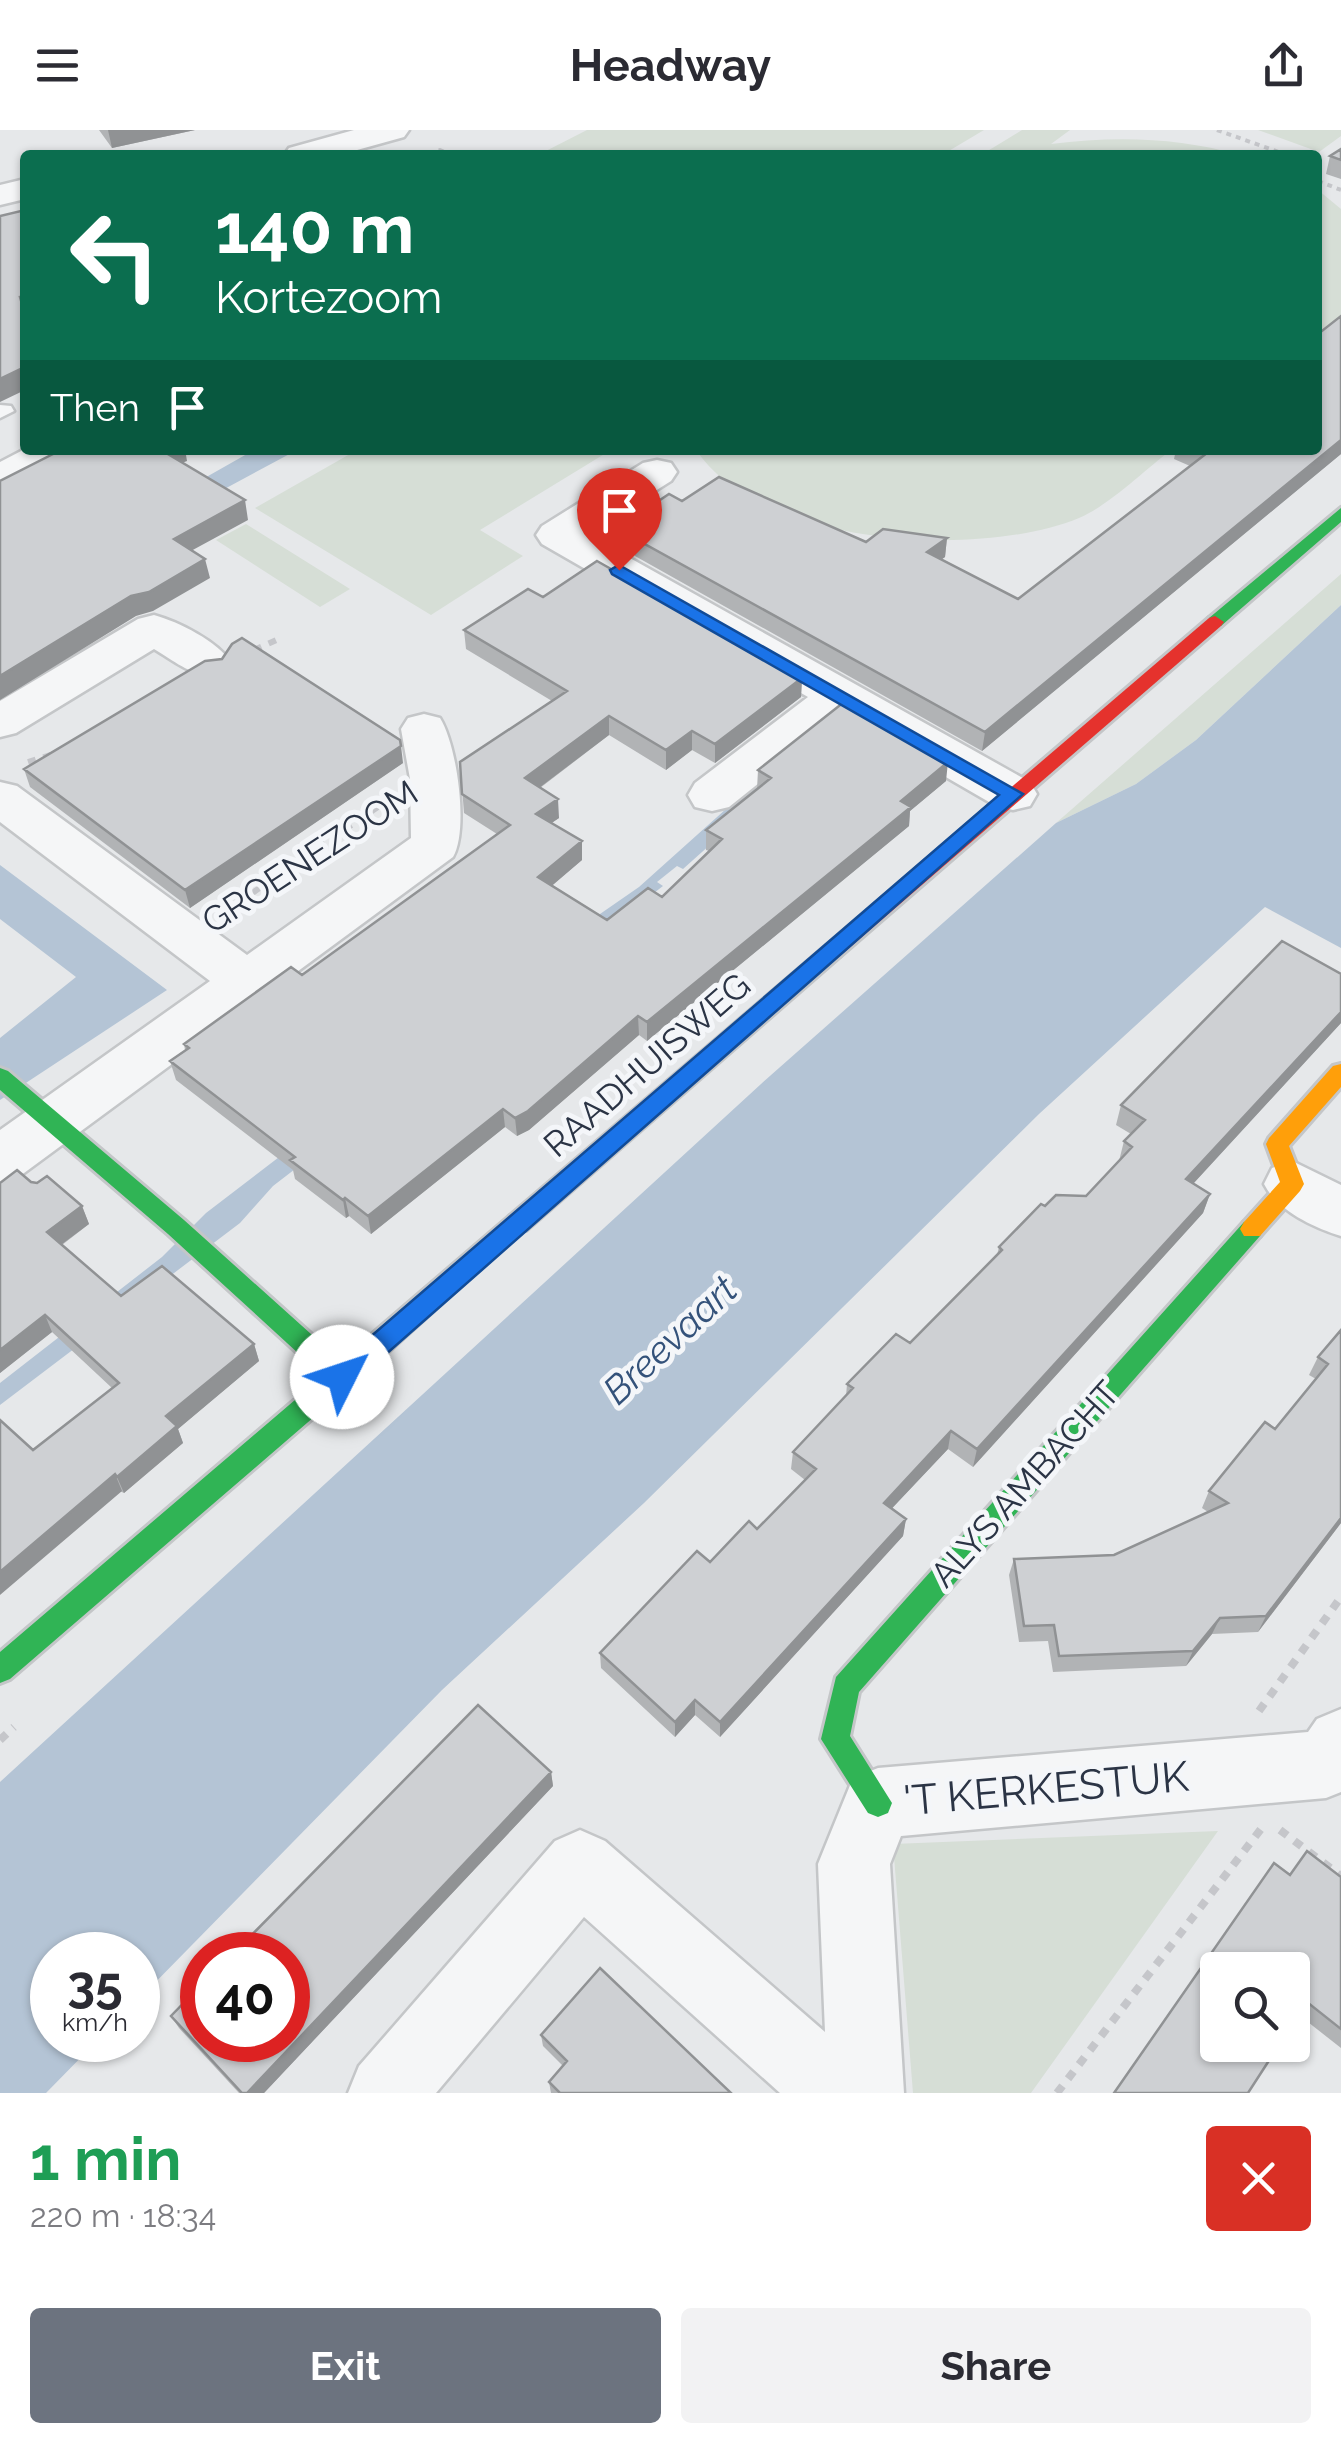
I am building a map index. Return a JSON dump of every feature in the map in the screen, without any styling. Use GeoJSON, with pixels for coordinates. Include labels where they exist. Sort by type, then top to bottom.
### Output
{"type":"FeatureCollection","features":[{"type":"Feature","properties":{"kind":"street"},"geometry":{"type":"LineString","coordinates":[[322,150],[392,130]]}},
{"type":"Feature","properties":{"kind":"street"},"geometry":{"type":"LineString","coordinates":[[0,478],[45,455]]}},
{"type":"Feature","properties":{"kind":"street"},"geometry":{"type":"LineString","coordinates":[[657,472],[557,535],[1013,794]]}},
{"type":"Feature","properties":{"kind":"street","name":"RAADHUISWEG"},"geometry":{"type":"LineString","coordinates":[[0,1670],[1341,513]]}},
{"type":"Feature","properties":{"kind":"street"},"geometry":{"type":"LineString","coordinates":[[0,722],[154,629],[209,663]]}},
{"type":"Feature","properties":{"kind":"street"},"geometry":{"type":"LineString","coordinates":[[712,795],[839,696]]}},
{"type":"Feature","properties":{"kind":"street","name":"GROENEZOOM"},"geometry":{"type":"LineString","coordinates":[[0,1160],[436,845],[434,780],[424,729]]}},
{"type":"Feature","properties":{"kind":"street","name":"GROENEZOOM"},"geometry":{"type":"LineString","coordinates":[[12,782],[188,938],[247,982]]}},
{"type":"Feature","properties":{"kind":"street"},"geometry":{"type":"LineString","coordinates":[[1341,1072],[1277,1144],[1292,1184],[1341,1214]]}},
{"type":"Feature","properties":{"kind":"street"},"geometry":{"type":"LineString","coordinates":[[0,1076],[342,1377]]}},
{"type":"Feature","properties":{"kind":"street","name":"ALYS AMBACHT"},"geometry":{"type":"LineString","coordinates":[[878,1803],[835,1739],[846,1686],[1292,1184]]}},
{"type":"Feature","properties":{"kind":"street","name":"'T KERKESTUK"},"geometry":{"type":"LineString","coordinates":[[866,2093],[854,1864],[878,1803],[1309,1774]]}},
{"type":"Feature","properties":{"kind":"street"},"geometry":{"type":"LineString","coordinates":[[386,2093],[580,1866],[837,2093]]}},
{"type":"Feature","properties":{"kind":"path"},"geometry":{"type":"LineString","coordinates":[[1217,130],[1273,150]]}},
{"type":"Feature","properties":{"kind":"path"},"geometry":{"type":"LineString","coordinates":[[209,663],[241,656],[280,638]]}},
{"type":"Feature","properties":{"kind":"path"},"geometry":{"type":"LineString","coordinates":[[12,782],[35,758],[63,752]]}},
{"type":"Feature","properties":{"kind":"path","name":"GROENEZOOM"},"geometry":{"type":"LineString","coordinates":[[188,938],[417,779],[434,780]]}},
{"type":"Feature","properties":{"kind":"path"},"geometry":{"type":"LineString","coordinates":[[1341,1597],[1254,1719],[1309,1774],[1341,1876]]}},
{"type":"Feature","properties":{"kind":"path"},"geometry":{"type":"LineString","coordinates":[[1058,2093],[1309,1774]]}},
{"type":"Feature","properties":{"kind":"shaded area"},"geometry":{"type":"Polygon","coordinates":[[[587,130],[984,130],[950,150],[548,150],[587,130]]]}},
{"type":"Feature","properties":{"kind":"shaded area"},"geometry":{"type":"Polygon","coordinates":[[[1022,130],[1070,130],[1051,144],[1146,140],[1216,150],[989,150],[1022,130]]]}},
{"type":"Feature","properties":{"kind":"shaded area"},"geometry":{"type":"Polygon","coordinates":[[[1258,130],[1341,130],[1341,136],[1322,150],[1258,130]]]}},
{"type":"Feature","properties":{"kind":"shaded area"},"geometry":{"type":"Polygon","coordinates":[[[1322,193],[1341,209],[1341,322],[1322,337],[1322,193]]]}},
{"type":"Feature","properties":{"kind":"shaded area"},"geometry":{"type":"Polygon","coordinates":[[[348,455],[603,455],[480,530],[523,556],[431,615],[255,508],[348,455]]]}},
{"type":"Feature","properties":{"kind":"shaded area"},"geometry":{"type":"Polygon","coordinates":[[[701,455],[1165,455],[1079,518],[1037,531],[986,538],[875,536],[820,525],[770,507],[727,482],[701,455]]]}},
{"type":"Feature","properties":{"kind":"shaded area"},"geometry":{"type":"Polygon","coordinates":[[[246,524],[350,589],[320,607],[216,540],[246,524]]]}},
{"type":"Feature","properties":{"kind":"shaded area"},"geometry":{"type":"Polygon","coordinates":[[[1341,574],[1341,605],[1196,740],[1136,784],[1056,823],[1341,574]]]}},
{"type":"Feature","properties":{"kind":"shaded area"},"geometry":{"type":"Polygon","coordinates":[[[1218,1831],[1031,2093],[913,2093],[893,1844],[1218,1831]]]}},
{"type":"Feature","properties":{"kind":"water"},"geometry":{"type":"Polygon","coordinates":[[[245,455],[288,455],[217,493],[0,594],[245,455]]]}},
{"type":"Feature","properties":{"kind":"water","name":"Breevaart"},"geometry":{"type":"Polygon","coordinates":[[[1341,605],[1341,948],[1265,907],[1039,1114],[644,1503],[442,1690],[205,1932],[180,1932],[180,1957],[160,1978],[160,1932],[30,1932],[30,2062],[76,2062],[46,2093],[0,2093],[0,1782],[761,1084],[1056,823],[1136,784],[1196,740],[1341,605]]]}},
{"type":"Feature","properties":{"kind":"water"},"geometry":{"type":"Polygon","coordinates":[[[796,755],[721,835],[683,869],[677,866],[657,882],[663,886],[273,1186],[240,1223],[0,1405],[0,1383],[162,1257],[206,1213],[561,941],[639,887],[736,800],[796,755]]]}},
{"type":"Feature","properties":{"kind":"water"},"geometry":{"type":"Polygon","coordinates":[[[0,865],[167,990],[0,1100],[0,1038],[76,977],[0,919],[0,865]]]}},
{"type":"Feature","properties":{"kind":"building"},"geometry":{"type":"Polygon","coordinates":[[[20,211],[20,369],[0,379],[0,216],[20,211]]]}},
{"type":"Feature","properties":{"kind":"building"},"geometry":{"type":"Polygon","coordinates":[[[1341,316],[1341,440],[985,732],[634,538],[638,535],[621,526],[669,494],[682,501],[719,477],[866,542],[883,529],[947,538],[927,552],[1018,599],[1204,455],[1322,455],[1322,331],[1341,316]]]}},
{"type":"Feature","properties":{"kind":"building"},"geometry":{"type":"Polygon","coordinates":[[[51,455],[169,455],[245,500],[174,539],[205,559],[149,592],[131,596],[0,676],[0,481],[51,455]]]}},
{"type":"Feature","properties":{"kind":"building"},"geometry":{"type":"Polygon","coordinates":[[[597,561],[802,678],[715,744],[692,731],[666,750],[609,716],[525,778],[558,799],[536,814],[582,841],[538,877],[607,920],[648,888],[662,897],[722,839],[706,830],[771,778],[758,770],[844,702],[948,762],[901,801],[911,807],[647,1022],[638,1016],[528,1111],[515,1118],[503,1109],[368,1216],[290,1160],[295,1157],[170,1061],[189,1048],[184,1044],[291,967],[302,975],[510,825],[462,794],[460,762],[567,691],[464,630],[528,589],[543,597],[597,561]]]}},
{"type":"Feature","properties":{"kind":"building"},"geometry":{"type":"Polygon","coordinates":[[[242,638],[400,740],[401,746],[185,890],[24,769],[205,661],[222,659],[232,644],[242,638]]]}},
{"type":"Feature","properties":{"kind":"building"},"geometry":{"type":"Polygon","coordinates":[[[1282,941],[1341,974],[1341,1012],[1186,1179],[1210,1194],[977,1449],[951,1431],[884,1503],[906,1519],[720,1722],[695,1700],[675,1722],[600,1653],[697,1551],[710,1562],[749,1521],[757,1529],[816,1469],[793,1452],[853,1388],[847,1384],[896,1334],[910,1343],[1002,1250],[999,1247],[1041,1204],[1045,1206],[1056,1195],[1086,1196],[1132,1147],[1124,1141],[1145,1120],[1121,1105],[1282,941]]]}},
{"type":"Feature","properties":{"kind":"building"},"geometry":{"type":"Polygon","coordinates":[[[17,1170],[31,1182],[37,1183],[47,1176],[82,1206],[47,1232],[121,1296],[162,1266],[254,1344],[166,1416],[177,1426],[0,1572],[0,1420],[33,1450],[119,1383],[45,1315],[0,1350],[0,1183],[17,1170]]]}},
{"type":"Feature","properties":{"kind":"building"},"geometry":{"type":"Polygon","coordinates":[[[1341,1330],[1341,1518],[1266,1616],[1220,1618],[1193,1651],[1059,1656],[1054,1625],[1024,1626],[1014,1559],[1114,1555],[1228,1503],[1209,1491],[1265,1422],[1275,1429],[1328,1364],[1318,1357],[1341,1330]]]}},
{"type":"Feature","properties":{"kind":"building"},"geometry":{"type":"Polygon","coordinates":[[[478,1705],[551,1772],[310,2026],[310,1932],[255,1932],[478,1705]]]}},
{"type":"Feature","properties":{"kind":"building"},"geometry":{"type":"Polygon","coordinates":[[[1307,1851],[1341,1877],[1341,2029],[1310,2004],[1310,1952],[1212,1952],[1274,1863],[1290,1875],[1307,1851]]]}},
{"type":"Feature","properties":{"kind":"building"},"geometry":{"type":"Polygon","coordinates":[[[600,1968],[731,2093],[560,2093],[549,2082],[567,2061],[541,2035],[600,1968]]]}},
{"type":"Feature","properties":{"kind":"building"},"geometry":{"type":"Polygon","coordinates":[[[1200,1969],[1200,2062],[1268,2062],[1248,2093],[1114,2093],[1200,1969]]]}},
{"type":"Feature","properties":{"kind":"building"},"geometry":{"type":"Polygon","coordinates":[[[180,2007],[180,2026],[171,2016],[180,2007]]]}},
{"type":"Feature","properties":{"kind":"building"},"geometry":{"type":"Polygon","coordinates":[[[213,2062],[276,2062],[247,2093],[242,2093],[213,2062]]]}},
{"type":"Feature","properties":{"kind":"traffic: fast"},"geometry":{"type":"LineString","coordinates":[[1215,622],[1341,513]]}},
{"type":"Feature","properties":{"kind":"traffic: fast"},"geometry":{"type":"LineString","coordinates":[[0,1077],[176,1227],[342,1377]]}},
{"type":"Feature","properties":{"kind":"traffic: fast"},"geometry":{"type":"LineString","coordinates":[[0,1670],[518,1223]]}},
{"type":"Feature","properties":{"kind":"traffic: fast"},"geometry":{"type":"LineString","coordinates":[[878,1803],[835,1739],[846,1686],[1252,1229]]}},
{"type":"Feature","properties":{"kind":"traffic: slow"},"geometry":{"type":"LineString","coordinates":[[518,1223],[833,951]]}},
{"type":"Feature","properties":{"kind":"traffic: slow"},"geometry":{"type":"LineString","coordinates":[[1252,1229],[1292,1184],[1277,1144],[1341,1072]]}},
{"type":"Feature","properties":{"kind":"traffic: jam"},"geometry":{"type":"LineString","coordinates":[[833,951],[1215,622]]}},
{"type":"Feature","properties":{"kind":"route"},"geometry":{"type":"LineString","coordinates":[[342,1377],[1013,794],[619,570]]}}]}
